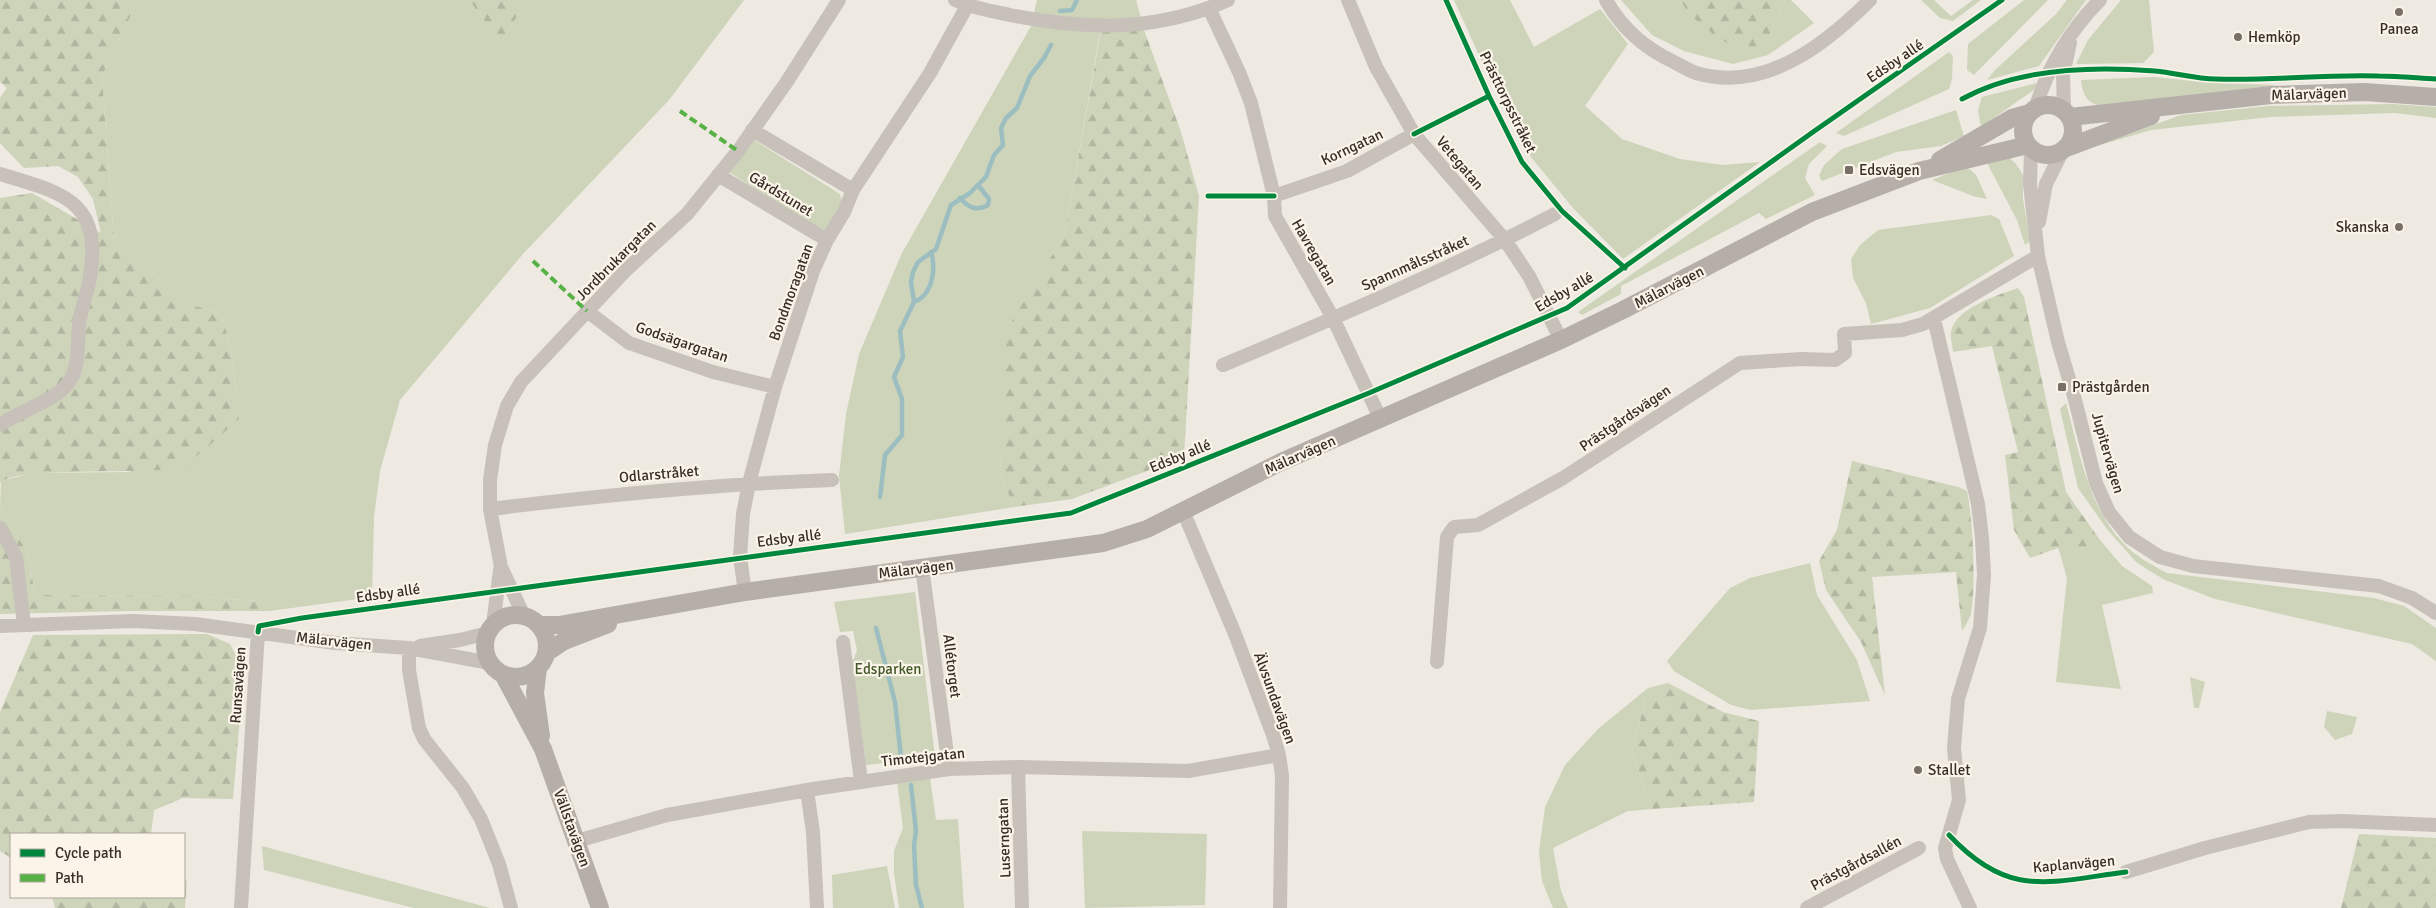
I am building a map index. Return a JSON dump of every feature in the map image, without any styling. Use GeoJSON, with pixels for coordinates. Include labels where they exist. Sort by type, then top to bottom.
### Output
{"type":"FeatureCollection","features":[{"type":"Feature","properties":{"kind":"main road","name":"Mälarvägen"},"geometry":{"type":"LineString","coordinates":[[2067,114],[2183,106],[2281,95],[2364,92],[2436,97]]}},
{"type":"Feature","properties":{"kind":"main road"},"geometry":{"type":"LineString","coordinates":[[2049,106],[2067,114],[2073,128],[2072,135],[2064,150],[2044,154],[2029,147],[2024,128],[2033,111],[2049,106]]}},
{"type":"Feature","properties":{"kind":"main road","name":"Mälarvägen"},"geometry":{"type":"LineString","coordinates":[[2064,150],[2121,126],[2183,106]]}},
{"type":"Feature","properties":{"kind":"main road","name":"Mälarvägen"},"geometry":{"type":"LineString","coordinates":[[1919,172],[2012,118],[2033,111]]}},
{"type":"Feature","properties":{"kind":"main road","name":"Mälarvägen"},"geometry":{"type":"LineString","coordinates":[[531,621],[559,625],[745,592],[1103,543],[1148,529],[1281,462],[1561,340],[1812,212],[1919,172],[2029,147]]}},
{"type":"Feature","properties":{"kind":"main road","name":"Mälarvägen"},"geometry":{"type":"LineString","coordinates":[[542,661],[564,641],[643,610]]}},
{"type":"Feature","properties":{"kind":"main road"},"geometry":{"type":"LineString","coordinates":[[509,616],[531,621],[546,639],[542,661],[526,676],[514,678],[504,676],[490,663],[486,648],[491,629],[509,616]]}},
{"type":"Feature","properties":{"kind":"main road","name":"Vällstavägen"},"geometry":{"type":"LineString","coordinates":[[542,661],[536,693],[543,749]]}},
{"type":"Feature","properties":{"kind":"main road","name":"Vällstavägen"},"geometry":{"type":"LineString","coordinates":[[504,676],[543,749],[600,908]]}},
{"type":"Feature","properties":{"kind":"street","name":"Jordbrukargatan"},"geometry":{"type":"LineString","coordinates":[[531,621],[501,567],[490,509],[490,480],[494,445],[507,406],[521,382],[587,311],[686,214],[718,175],[786,83],[839,0]]}},
{"type":"Feature","properties":{"kind":"street"},"geometry":{"type":"LineString","coordinates":[[961,3],[1029,19],[1094,27],[1151,23],[1209,8],[1228,0]]}},
{"type":"Feature","properties":{"kind":"street","name":"Vetegatan"},"geometry":{"type":"LineString","coordinates":[[1348,0],[1376,67],[1414,134],[1504,240],[1529,276],[1561,340]]}},
{"type":"Feature","properties":{"kind":"street"},"geometry":{"type":"LineString","coordinates":[[1606,0],[1612,11],[1636,38],[1664,57],[1696,73],[1733,78],[1769,71],[1804,56],[1842,28],[1870,0]]}},
{"type":"Feature","properties":{"kind":"street"},"geometry":{"type":"LineString","coordinates":[[2033,111],[2050,67],[2081,19],[2100,0]]}},
{"type":"Feature","properties":{"kind":"street","name":"Bondmoragatan"},"geometry":{"type":"LineString","coordinates":[[745,592],[740,557],[742,514],[775,387],[807,288],[827,240],[844,212],[853,190],[930,73],[961,3]]}},
{"type":"Feature","properties":{"kind":"street","name":"Havregatan"},"geometry":{"type":"LineString","coordinates":[[1209,8],[1239,72],[1251,104],[1274,196],[1275,216],[1333,318],[1381,420]]}},
{"type":"Feature","properties":{"kind":"street"},"geometry":{"type":"LineString","coordinates":[[2067,114],[2063,76],[2072,34]]}},
{"type":"Feature","properties":{"kind":"street"},"geometry":{"type":"LineString","coordinates":[[752,130],[853,190]]}},
{"type":"Feature","properties":{"kind":"street","name":"Korngatan"},"geometry":{"type":"LineString","coordinates":[[1274,196],[1347,171],[1414,134]]}},
{"type":"Feature","properties":{"kind":"street","name":"Jupitervägen"},"geometry":{"type":"LineString","coordinates":[[2029,147],[2030,184],[2038,256],[2096,483],[2109,512],[2129,538],[2160,557],[2193,566],[2379,586],[2412,598],[2436,614]]}},
{"type":"Feature","properties":{"kind":"street","name":"Jupitervägen"},"geometry":{"type":"LineString","coordinates":[[2037,235],[2046,184],[2064,150]]}},
{"type":"Feature","properties":{"kind":"street"},"geometry":{"type":"LineString","coordinates":[[0,174],[57,193],[81,210],[88,221],[92,238],[89,282],[79,322],[76,367],[64,388],[0,425]]}},
{"type":"Feature","properties":{"kind":"street","name":"Gårdstunet"},"geometry":{"type":"LineString","coordinates":[[718,175],[827,240]]}},
{"type":"Feature","properties":{"kind":"street","name":"Spannmålsstråket"},"geometry":{"type":"LineString","coordinates":[[1224,365],[1333,318],[1504,240],[1555,214]]}},
{"type":"Feature","properties":{"kind":"street","name":"Prästgårdsvägen"},"geometry":{"type":"LineString","coordinates":[[1437,662],[1447,538],[1454,526],[1478,525],[1563,478],[1740,364],[1801,359],[1835,360],[1845,353],[1844,334],[1902,330],[1934,319],[2038,256]]}},
{"type":"Feature","properties":{"kind":"street","name":"Godsägargatan"},"geometry":{"type":"LineString","coordinates":[[587,311],[629,343],[713,372],[775,387]]}},
{"type":"Feature","properties":{"kind":"street"},"geometry":{"type":"LineString","coordinates":[[1934,319],[1968,458],[1982,538],[1984,574],[1980,628],[1958,699],[1954,748],[1959,800],[1945,848],[1970,908]]}},
{"type":"Feature","properties":{"kind":"street","name":"Odlarstråket"},"geometry":{"type":"LineString","coordinates":[[490,509],[636,492],[749,483],[832,480]]}},
{"type":"Feature","properties":{"kind":"street","name":"Älvsundavägen"},"geometry":{"type":"LineString","coordinates":[[1183,511],[1235,634],[1279,755],[1282,776],[1280,908]]}},
{"type":"Feature","properties":{"kind":"street"},"geometry":{"type":"LineString","coordinates":[[0,528],[16,557],[24,625]]}},
{"type":"Feature","properties":{"kind":"street","name":"Jordbrukargatan"},"geometry":{"type":"LineString","coordinates":[[491,629],[501,567]]}},
{"type":"Feature","properties":{"kind":"street","name":"Allétorget"},"geometry":{"type":"LineString","coordinates":[[922,567],[948,769]]}},
{"type":"Feature","properties":{"kind":"street","name":"Runsavägen"},"geometry":{"type":"LineString","coordinates":[[0,626],[133,621],[195,624],[258,632],[241,908]]}},
{"type":"Feature","properties":{"kind":"street","name":"Mälarvägen"},"geometry":{"type":"LineString","coordinates":[[410,648],[460,640],[491,629]]}},
{"type":"Feature","properties":{"kind":"street","name":"Mälarvägen"},"geometry":{"type":"LineString","coordinates":[[258,632],[336,643],[410,648],[490,663]]}},
{"type":"Feature","properties":{"kind":"street"},"geometry":{"type":"LineString","coordinates":[[843,642],[861,781]]}},
{"type":"Feature","properties":{"kind":"street"},"geometry":{"type":"LineString","coordinates":[[410,648],[410,670],[419,728],[424,739],[463,788],[481,819],[499,864],[511,908]]}},
{"type":"Feature","properties":{"kind":"street","name":"Timotejgatan"},"geometry":{"type":"LineString","coordinates":[[577,841],[667,815],[861,781],[948,769],[1018,767],[1188,771],[1279,755]]}},
{"type":"Feature","properties":{"kind":"street","name":"Luserngatan"},"geometry":{"type":"LineString","coordinates":[[1018,767],[1022,908]]}},
{"type":"Feature","properties":{"kind":"street"},"geometry":{"type":"LineString","coordinates":[[807,790],[813,832],[817,908]]}},
{"type":"Feature","properties":{"kind":"street","name":"Kaplanvägen"},"geometry":{"type":"LineString","coordinates":[[2126,872],[2205,848],[2309,822],[2342,821],[2436,826]]}},
{"type":"Feature","properties":{"kind":"street","name":"Prästgårdsallén"},"geometry":{"type":"LineString","coordinates":[[1807,908],[1919,848]]}},
{"type":"Feature","properties":{"kind":"green space"},"geometry":{"type":"Polygon","coordinates":[[[0,0],[138,0],[102,76],[114,241],[189,304],[222,314],[231,350],[239,419],[201,453],[180,467],[163,470],[30,474],[11,478],[0,483],[0,198],[32,193],[101,233],[93,199],[78,177],[58,166],[24,168],[0,143],[0,98],[7,88],[0,82],[0,0]]]}},
{"type":"Feature","properties":{"kind":"green space"},"geometry":{"type":"Polygon","coordinates":[[[138,0],[469,0],[501,42],[527,0],[744,0],[669,100],[523,254],[400,400],[380,471],[374,517],[372,597],[270,611],[259,601],[191,596],[35,595],[28,553],[0,509],[1,481],[32,473],[129,472],[239,419],[231,350],[222,314],[189,304],[114,241],[102,76],[138,0]]]}},
{"type":"Feature","properties":{"kind":"green space"},"geometry":{"type":"Polygon","coordinates":[[[469,0],[527,0],[501,42],[469,0]]]}},
{"type":"Feature","properties":{"kind":"green space"},"geometry":{"type":"Polygon","coordinates":[[[1037,0],[1136,0],[1141,18],[1102,20],[1065,234],[1006,332],[1000,473],[1014,507],[845,534],[839,476],[846,414],[859,354],[902,253],[1031,26],[1037,0]]]}},
{"type":"Feature","properties":{"kind":"green space"},"geometry":{"type":"Polygon","coordinates":[[[1454,0],[1510,0],[1534,47],[1600,9],[1628,44],[1585,106],[1622,139],[1680,159],[1722,165],[1760,162],[1623,259],[1573,208],[1530,156],[1484,66],[1454,0]]]}},
{"type":"Feature","properties":{"kind":"green space"},"geometry":{"type":"Polygon","coordinates":[[[1621,0],[1680,0],[1690,15],[1770,34],[1785,0],[1791,0],[1814,23],[1768,55],[1733,64],[1684,51],[1652,35],[1621,0]]]}},
{"type":"Feature","properties":{"kind":"green space"},"geometry":{"type":"Polygon","coordinates":[[[1680,0],[1785,0],[1770,34],[1751,51],[1720,40],[1690,15],[1680,0]]]}},
{"type":"Feature","properties":{"kind":"green space"},"geometry":{"type":"Polygon","coordinates":[[[1921,0],[1934,0],[1951,16],[1973,0],[1981,0],[1953,21],[1940,18],[1921,0]]]}},
{"type":"Feature","properties":{"kind":"green space"},"geometry":{"type":"Polygon","coordinates":[[[2024,0],[2048,0],[1974,75],[1967,70],[1968,44],[2024,0]]]}},
{"type":"Feature","properties":{"kind":"green space"},"geometry":{"type":"Polygon","coordinates":[[[2067,0],[2086,0],[2039,66],[1987,80],[1994,71],[2056,14],[2067,0]]]}},
{"type":"Feature","properties":{"kind":"green space"},"geometry":{"type":"Polygon","coordinates":[[[2121,0],[2149,0],[2154,52],[2143,63],[2076,64],[2088,40],[2121,0]]]}},
{"type":"Feature","properties":{"kind":"green space"},"geometry":{"type":"Polygon","coordinates":[[[1101,29],[1144,30],[1181,132],[1199,196],[1184,457],[1072,499],[1014,507],[1000,473],[1005,332],[1065,234],[1101,29]]]}},
{"type":"Feature","properties":{"kind":"green space"},"geometry":{"type":"Polygon","coordinates":[[[1949,52],[1953,56],[1952,79],[1949,89],[1844,136],[1836,133],[1949,52]]]}},
{"type":"Feature","properties":{"kind":"green space"},"geometry":{"type":"Polygon","coordinates":[[[2154,77],[2212,83],[2278,85],[2102,106],[2092,103],[2086,98],[2081,80],[2154,77]]]}},
{"type":"Feature","properties":{"kind":"green space"},"geometry":{"type":"Polygon","coordinates":[[[2037,83],[2035,89],[1981,127],[1978,110],[1982,97],[2037,83]]]}},
{"type":"Feature","properties":{"kind":"green space"},"geometry":{"type":"Polygon","coordinates":[[[2393,104],[2436,107],[2436,118],[2395,113],[2271,117],[2151,130],[2090,148],[2181,115],[2269,106],[2393,104]]]}},
{"type":"Feature","properties":{"kind":"green space"},"geometry":{"type":"Polygon","coordinates":[[[1956,110],[1964,136],[1941,146],[1896,152],[1822,181],[1819,176],[1824,165],[1842,149],[1956,110]]]}},
{"type":"Feature","properties":{"kind":"green space"},"geometry":{"type":"Polygon","coordinates":[[[754,140],[840,194],[842,204],[823,234],[729,172],[754,140]]]}},
{"type":"Feature","properties":{"kind":"green space"},"geometry":{"type":"Polygon","coordinates":[[[1820,142],[1827,146],[1809,164],[1805,178],[1815,195],[1766,219],[1759,213],[1621,286],[1621,294],[1582,315],[1578,312],[1820,142]]]}},
{"type":"Feature","properties":{"kind":"green space"},"geometry":{"type":"Polygon","coordinates":[[[2009,157],[2023,175],[2023,199],[2030,241],[2025,245],[2017,220],[1986,161],[2009,157]]]}},
{"type":"Feature","properties":{"kind":"green space"},"geometry":{"type":"Polygon","coordinates":[[[1959,169],[1970,169],[1976,175],[1987,199],[1973,196],[1932,180],[1959,169]]]}},
{"type":"Feature","properties":{"kind":"green space"},"geometry":{"type":"Polygon","coordinates":[[[1991,215],[1999,219],[2014,256],[1930,308],[1871,324],[1866,303],[1853,278],[1851,259],[1860,245],[1878,230],[1991,215]]]}},
{"type":"Feature","properties":{"kind":"green space"},"geometry":{"type":"Polygon","coordinates":[[[2018,288],[2024,297],[2066,492],[2100,540],[2079,550],[2058,548],[2030,558],[2014,530],[2005,455],[2018,452],[1992,346],[1953,352],[1951,337],[1954,324],[1969,309],[2018,288]]]}},
{"type":"Feature","properties":{"kind":"green space"},"geometry":{"type":"Polygon","coordinates":[[[2066,403],[2086,477],[2101,512],[2123,543],[2138,556],[2167,573],[2374,598],[2404,606],[2436,628],[2436,661],[2412,644],[2215,599],[2165,580],[2145,568],[2135,561],[2107,529],[2078,488],[2060,409],[2066,403]]]}},
{"type":"Feature","properties":{"kind":"green space"},"geometry":{"type":"Polygon","coordinates":[[[1852,461],[1958,487],[1967,491],[1969,504],[1973,552],[1973,601],[1971,614],[1962,631],[1956,572],[1872,577],[1885,695],[1861,642],[1826,590],[1819,561],[1837,530],[1852,461]]]}},
{"type":"Feature","properties":{"kind":"green space"},"geometry":{"type":"Polygon","coordinates":[[[0,509],[28,553],[35,595],[191,596],[259,601],[270,611],[132,611],[0,614],[0,509]]]}},
{"type":"Feature","properties":{"kind":"green space"},"geometry":{"type":"Polygon","coordinates":[[[2100,540],[2122,566],[2152,586],[2153,593],[2102,605],[2121,689],[2056,682],[2067,578],[2058,547],[2079,550],[2100,540]]]}},
{"type":"Feature","properties":{"kind":"green space"},"geometry":{"type":"Polygon","coordinates":[[[1810,563],[1817,595],[1857,660],[1870,701],[1751,710],[1731,705],[1674,671],[1667,661],[1730,588],[1750,578],[1810,563]]]}},
{"type":"Feature","properties":{"kind":"green space","name":"Edsparken"},"geometry":{"type":"Polygon","coordinates":[[[915,592],[935,757],[866,765],[852,663],[857,650],[853,631],[840,632],[834,602],[915,592]]]}},
{"type":"Feature","properties":{"kind":"green space"},"geometry":{"type":"Polygon","coordinates":[[[207,634],[230,644],[244,671],[233,799],[183,798],[154,810],[151,833],[10,833],[10,857],[0,851],[0,712],[33,635],[207,634]]]}},
{"type":"Feature","properties":{"kind":"green space"},"geometry":{"type":"Polygon","coordinates":[[[2190,677],[2205,682],[2199,708],[2194,708],[2190,677]]]}},
{"type":"Feature","properties":{"kind":"green space"},"geometry":{"type":"Polygon","coordinates":[[[1668,683],[1723,712],[1759,721],[1754,802],[1652,809],[1632,753],[1648,688],[1668,683]]]}},
{"type":"Feature","properties":{"kind":"green space"},"geometry":{"type":"Polygon","coordinates":[[[1648,688],[1632,753],[1652,809],[1628,811],[1553,848],[1561,891],[1568,908],[1553,908],[1542,881],[1539,852],[1545,807],[1565,765],[1598,729],[1648,688]]]}},
{"type":"Feature","properties":{"kind":"green space"},"geometry":{"type":"Polygon","coordinates":[[[2327,711],[2357,717],[2352,734],[2335,740],[2324,727],[2327,711]]]}},
{"type":"Feature","properties":{"kind":"green space"},"geometry":{"type":"Polygon","coordinates":[[[930,778],[936,820],[958,819],[964,908],[899,908],[894,873],[894,851],[903,828],[897,782],[930,778]]]}},
{"type":"Feature","properties":{"kind":"green space"},"geometry":{"type":"Polygon","coordinates":[[[1082,831],[1207,834],[1205,905],[1085,908],[1082,831]]]}},
{"type":"Feature","properties":{"kind":"green space"},"geometry":{"type":"Polygon","coordinates":[[[2359,834],[2436,838],[2436,908],[2341,908],[2359,834]]]}},
{"type":"Feature","properties":{"kind":"green space"},"geometry":{"type":"Polygon","coordinates":[[[262,846],[490,908],[414,908],[264,870],[262,846]]]}},
{"type":"Feature","properties":{"kind":"green space"},"geometry":{"type":"Polygon","coordinates":[[[887,866],[895,908],[833,908],[832,875],[887,866]]]}},
{"type":"Feature","properties":{"kind":"green space"},"geometry":{"type":"Polygon","coordinates":[[[185,879],[187,881],[185,908],[55,908],[52,898],[185,898],[185,879]]]}},
{"type":"Feature","properties":{"kind":"waterway"},"geometry":{"type":"LineString","coordinates":[[1060,11],[1072,10],[1077,0]]}},
{"type":"Feature","properties":{"kind":"waterway"},"geometry":{"type":"LineString","coordinates":[[880,497],[885,455],[902,435],[902,399],[894,377],[903,357],[900,331],[914,302],[911,282],[913,272],[918,262],[936,249],[951,205],[970,193],[986,177],[994,155],[1003,145],[1001,128],[1006,118],[1017,108],[1030,76],[1051,45]]}},
{"type":"Feature","properties":{"kind":"waterway"},"geometry":{"type":"LineString","coordinates":[[960,198],[972,208],[988,205],[989,199],[978,185]]}},
{"type":"Feature","properties":{"kind":"waterway"},"geometry":{"type":"LineString","coordinates":[[914,302],[920,299],[929,288],[933,273],[931,252]]}},
{"type":"Feature","properties":{"kind":"waterway"},"geometry":{"type":"LineString","coordinates":[[876,628],[895,702],[901,757]]}},
{"type":"Feature","properties":{"kind":"waterway"},"geometry":{"type":"LineString","coordinates":[[911,785],[916,831],[914,845],[916,885],[922,908]]}},
{"type":"Feature","properties":{"kind":"marked path"},"geometry":{"type":"LineString","coordinates":[[680,111],[738,151]]}},
{"type":"Feature","properties":{"kind":"marked path"},"geometry":{"type":"LineString","coordinates":[[533,261],[587,311]]}},
{"type":"Feature","properties":{"kind":"cycle path","name":"Prästtorpsstråket"},"geometry":{"type":"LineString","coordinates":[[1446,0],[1489,96],[1522,162],[1562,211],[1625,268]]}},
{"type":"Feature","properties":{"kind":"cycle path","name":"Edsby allé"},"geometry":{"type":"LineString","coordinates":[[258,632],[259,626],[302,618],[1071,513],[1369,393],[1567,308],[2002,0]]}},
{"type":"Feature","properties":{"kind":"cycle path"},"geometry":{"type":"LineString","coordinates":[[1962,99],[2007,81],[2031,75],[2081,69],[2131,69],[2216,79],[2359,76],[2436,79]]}},
{"type":"Feature","properties":{"kind":"cycle path","name":"Prästtorpsstråket"},"geometry":{"type":"LineString","coordinates":[[1414,134],[1489,96]]}},
{"type":"Feature","properties":{"kind":"cycle path"},"geometry":{"type":"LineString","coordinates":[[1208,196],[1274,196]]}},
{"type":"Feature","properties":{"kind":"cycle path"},"geometry":{"type":"LineString","coordinates":[[1949,835],[1971,855],[1991,869],[2011,877],[2031,881],[2052,882],[2126,872]]}},
{"type":"Feature","properties":{"kind":"place","name":"Panea"},"geometry":{"type":"Point","coordinates":[2399,12]}},
{"type":"Feature","properties":{"kind":"place","name":"Hemköp"},"geometry":{"type":"Point","coordinates":[2238,37]}},
{"type":"Feature","properties":{"kind":"place","name":"Edsvägen"},"geometry":{"type":"Point","coordinates":[1849,170]}},
{"type":"Feature","properties":{"kind":"place","name":"Skanska"},"geometry":{"type":"Point","coordinates":[2399,227]}},
{"type":"Feature","properties":{"kind":"place","name":"Prästgården"},"geometry":{"type":"Point","coordinates":[2062,387]}},
{"type":"Feature","properties":{"kind":"place","name":"Stallet"},"geometry":{"type":"Point","coordinates":[1918,770]}}]}
